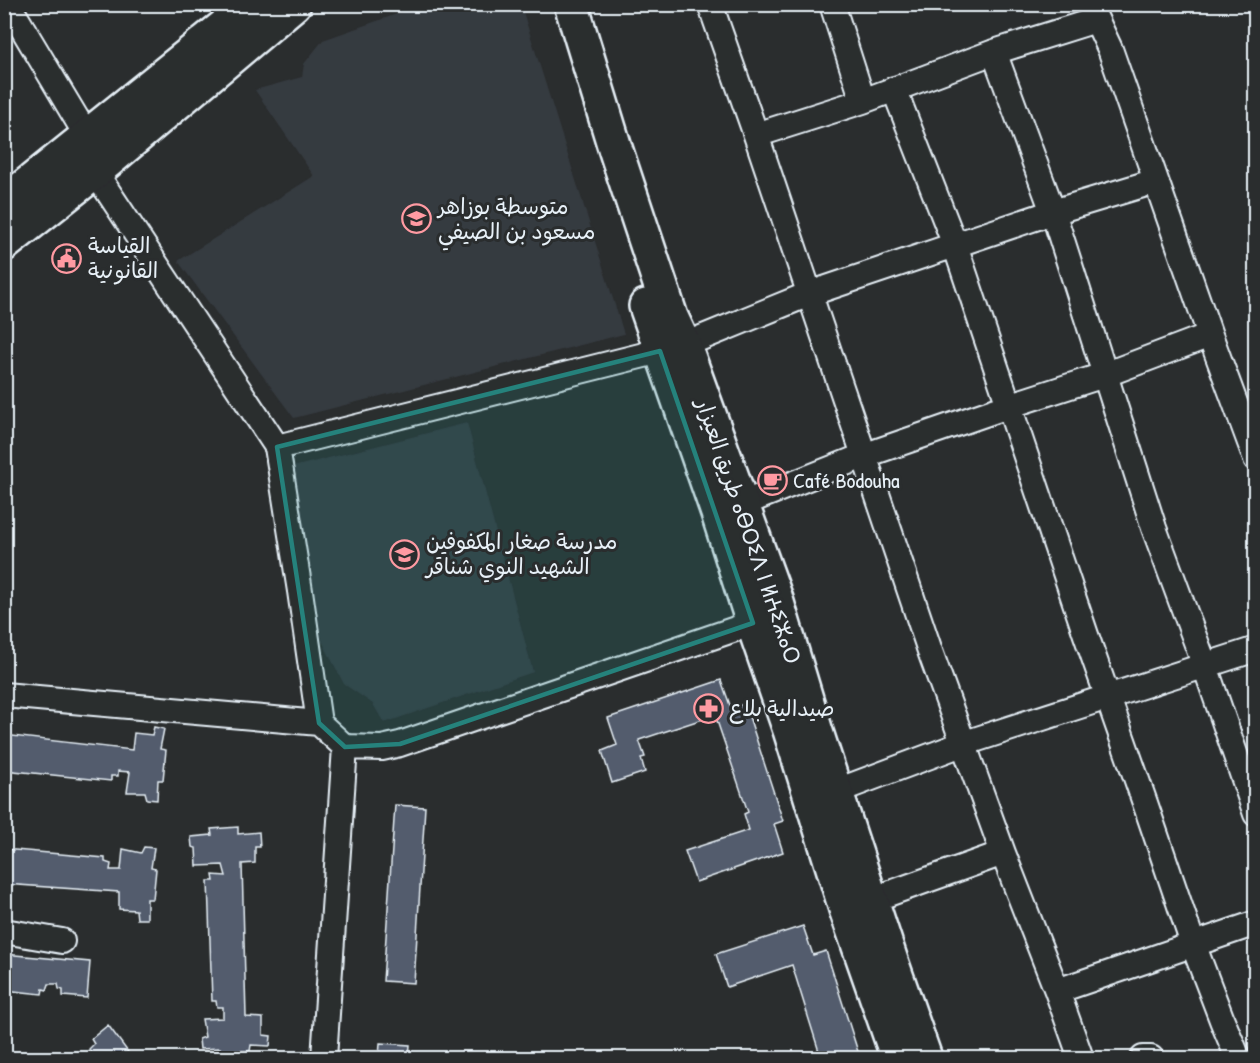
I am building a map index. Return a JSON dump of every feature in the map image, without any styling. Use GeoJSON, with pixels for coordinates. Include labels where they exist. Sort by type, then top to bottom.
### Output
{"type":"FeatureCollection","features":[{"type":"Feature","properties":{"kind":"main road"},"geometry":{"type":"LineString","coordinates":[[4,203],[252,4]]}},
{"type":"Feature","properties":{"kind":"main road"},"geometry":{"type":"LineString","coordinates":[[4,244],[95,172],[294,4]]}},
{"type":"Feature","properties":{"kind":"main road","name":"طريق العيزار ⴰⴱⵔⵉⴷ ⵏ ⵍⵄⵉⵣⴰⵔ"},"geometry":{"type":"LineString","coordinates":[[547,4],[730,509],[775,596],[816,732],[824,796],[880,968],[925,1059]]}},
{"type":"Feature","properties":{"kind":"main road","name":"طريق العيزار ⴰⴱⵔⵉⴷ ⵏ ⵍⵄⵉⵣⴰⵔ"},"geometry":{"type":"LineString","coordinates":[[571,4],[671,317],[672,348]]}},
{"type":"Feature","properties":{"kind":"main road","name":"طريق العيزار ⴰⴱⵔⵉⴷ ⵏ ⵍⵄⵉⵣⴰⵔ"},"geometry":{"type":"LineString","coordinates":[[730,509],[753,623],[790,730],[824,796],[871,900],[880,968],[898,1059]]}},
{"type":"Feature","properties":{"kind":"street"},"geometry":{"type":"LineString","coordinates":[[8,4],[87,136],[95,172],[277,447],[320,723],[345,747],[382,748],[400,744],[753,623]]}},
{"type":"Feature","properties":{"kind":"street"},"geometry":{"type":"LineString","coordinates":[[711,4],[962,744],[1081,1059]]}},
{"type":"Feature","properties":{"kind":"street"},"geometry":{"type":"LineString","coordinates":[[832,4],[863,101]]}},
{"type":"Feature","properties":{"kind":"street"},"geometry":{"type":"LineString","coordinates":[[756,135],[863,101],[1093,12],[1110,49],[1256,459]]}},
{"type":"Feature","properties":{"kind":"street"},"geometry":{"type":"LineString","coordinates":[[994,52],[1053,212],[1154,528],[1256,814]]}},
{"type":"Feature","properties":{"kind":"street"},"geometry":{"type":"LineString","coordinates":[[894,89],[955,245],[1193,944],[1238,1059]]}},
{"type":"Feature","properties":{"kind":"street"},"geometry":{"type":"LineString","coordinates":[[277,447],[672,348],[808,294],[1053,212],[1156,181]]}},
{"type":"Feature","properties":{"kind":"street"},"geometry":{"type":"LineString","coordinates":[[730,509],[863,456],[1104,375],[1210,335]]}},
{"type":"Feature","properties":{"kind":"street"},"geometry":{"type":"LineString","coordinates":[[824,796],[962,744],[1256,649]]}},
{"type":"Feature","properties":{"kind":"street"},"geometry":{"type":"LineString","coordinates":[[4,695],[320,723]]}},
{"type":"Feature","properties":{"kind":"street"},"geometry":{"type":"LineString","coordinates":[[324,1059],[345,747]]}},
{"type":"Feature","properties":{"kind":"street"},"geometry":{"type":"LineString","coordinates":[[871,900],[1003,853]]}},
{"type":"Feature","properties":{"kind":"street"},"geometry":{"type":"LineString","coordinates":[[1057,991],[1256,923]]}},
{"type":"Feature","properties":{"kind":"street"},"geometry":{"type":"LineString","coordinates":[[4,931],[62,941]]}},
{"type":"Feature","properties":{"kind":"street"},"geometry":{"type":"LineString","coordinates":[[1143,1059],[1151,1059]]}},
{"type":"Feature","properties":{"kind":"highlighted area"},"geometry":{"type":"Polygon","coordinates":[[[660,351],[753,623],[400,744],[345,747],[319,723],[277,447],[660,351]]]}},
{"type":"Feature","properties":{"kind":"shaded area","name":"متوسطة بوزاهر مسعود بن الصيفي"},"geometry":{"type":"Polygon","coordinates":[[[416,5],[515,5],[523,12],[624,334],[294,418],[178,261],[314,176],[255,90],[302,77],[304,64],[323,40],[417,7],[416,5]]]}},
{"type":"Feature","properties":{"kind":"shaded area","name":"مدرسة صغار المكفوفين الشهيد النوي شناقر"},"geometry":{"type":"Polygon","coordinates":[[[467,423],[533,672],[384,723],[373,704],[344,684],[322,641],[293,467],[467,423]]]}},
{"type":"Feature","properties":{"kind":"building"},"geometry":{"type":"Polygon","coordinates":[[[721,680],[731,708],[745,704],[783,821],[774,824],[783,852],[696,882],[685,851],[749,830],[744,814],[748,812],[715,715],[639,740],[645,757],[641,758],[645,772],[612,783],[602,751],[617,745],[608,718],[721,680]]]}},
{"type":"Feature","properties":{"kind":"building"},"geometry":{"type":"Polygon","coordinates":[[[154,727],[164,729],[160,749],[166,750],[163,780],[158,780],[157,800],[147,799],[145,792],[127,792],[130,772],[118,771],[118,776],[111,776],[111,781],[4,770],[4,735],[132,750],[134,733],[152,735],[154,727]]]}},
{"type":"Feature","properties":{"kind":"building"},"geometry":{"type":"Polygon","coordinates":[[[395,805],[425,807],[414,983],[383,981],[395,805]]]}},
{"type":"Feature","properties":{"kind":"building"},"geometry":{"type":"Polygon","coordinates":[[[238,827],[238,834],[259,832],[260,847],[255,847],[255,863],[242,864],[246,1017],[263,1018],[263,1035],[271,1036],[270,1046],[251,1045],[250,1051],[220,1052],[220,1048],[200,1049],[199,1039],[205,1037],[202,1019],[223,1018],[223,1007],[217,1007],[216,1001],[212,1001],[208,881],[214,881],[213,875],[226,876],[223,865],[197,866],[196,848],[192,847],[191,837],[212,835],[211,829],[238,827]]]}},
{"type":"Feature","properties":{"kind":"building"},"geometry":{"type":"Polygon","coordinates":[[[144,847],[154,848],[151,868],[156,869],[153,899],[147,899],[147,919],[137,919],[136,910],[119,909],[119,892],[4,884],[4,849],[105,858],[105,862],[111,864],[110,870],[121,870],[123,849],[141,853],[144,847]]]}},
{"type":"Feature","properties":{"kind":"building"},"geometry":{"type":"Polygon","coordinates":[[[803,926],[813,955],[826,951],[860,1058],[821,1058],[792,965],[727,987],[716,954],[803,926]]]}},
{"type":"Feature","properties":{"kind":"building"},"geometry":{"type":"Polygon","coordinates":[[[4,954],[90,962],[87,998],[63,996],[63,990],[59,989],[58,984],[49,984],[47,990],[43,989],[42,994],[4,990],[4,954]]]}},
{"type":"Feature","properties":{"kind":"building"},"geometry":{"type":"Polygon","coordinates":[[[108,1025],[128,1052],[120,1058],[86,1058],[92,1054],[89,1049],[94,1044],[91,1039],[108,1025]]]}},
{"type":"Feature","properties":{"kind":"building"},"geometry":{"type":"Polygon","coordinates":[[[380,1043],[410,1045],[409,1058],[379,1058],[380,1043]]]}},
{"type":"Feature","properties":{"kind":"place","name":"متوسطة بوزاهر مسعود بن الصيفي"},"geometry":{"type":"Point","coordinates":[417,219]}},
{"type":"Feature","properties":{"kind":"place","name":"القياسة القانونية"},"geometry":{"type":"Point","coordinates":[67,258]}},
{"type":"Feature","properties":{"kind":"place","name":"Café Bodouha"},"geometry":{"type":"Point","coordinates":[772,480]}},
{"type":"Feature","properties":{"kind":"place","name":"مدرسة صغار المكفوفين الشهيد النوي شناقر"},"geometry":{"type":"Point","coordinates":[405,554]}},
{"type":"Feature","properties":{"kind":"place","name":"صيدالية بلاع"},"geometry":{"type":"Point","coordinates":[708,708]}}]}
